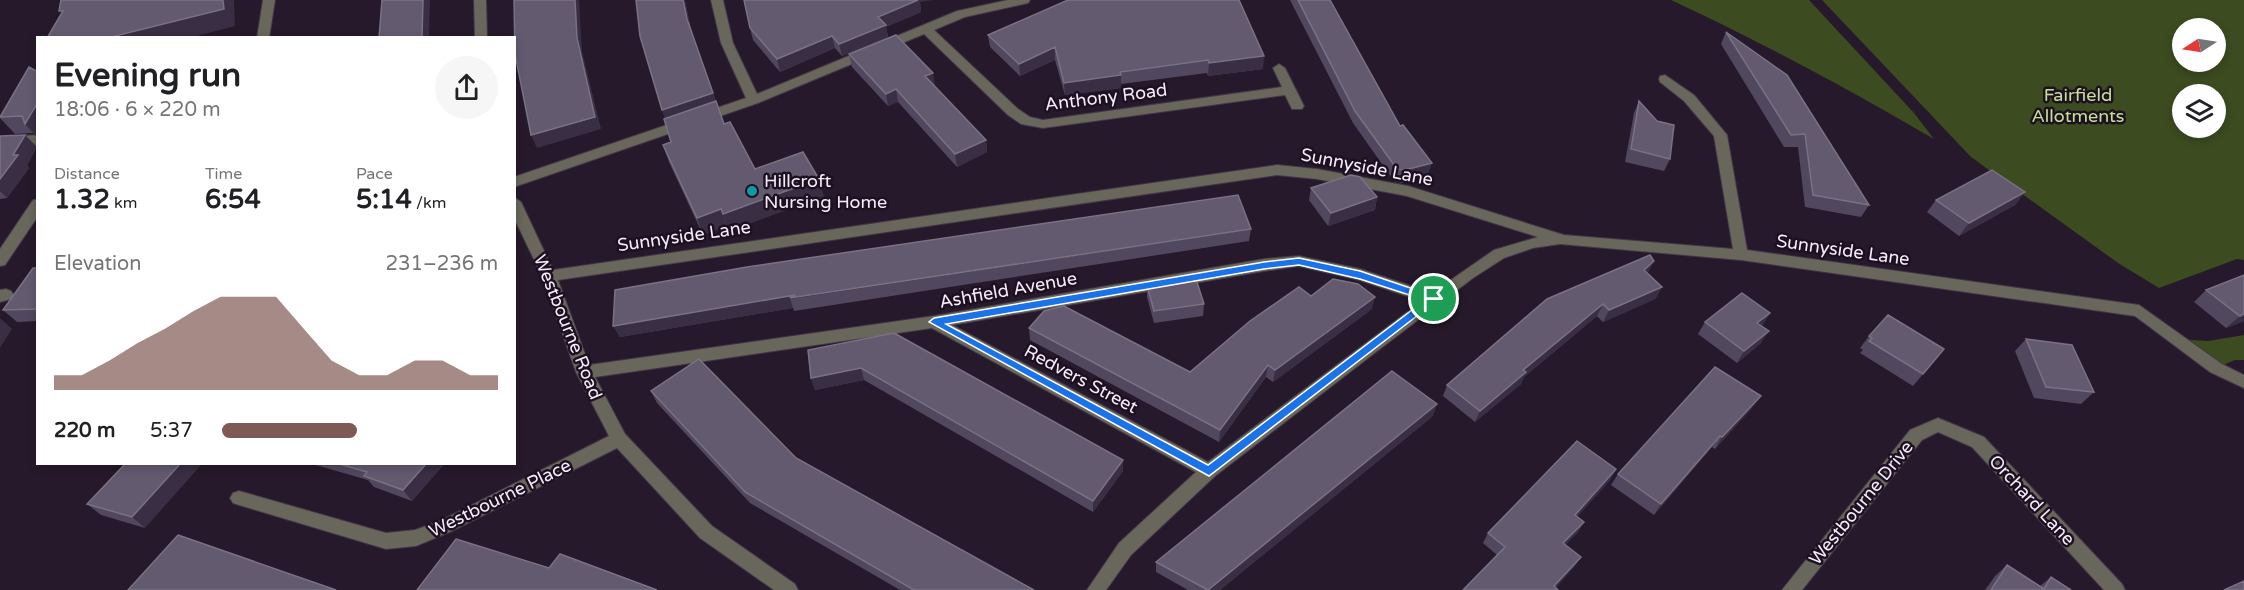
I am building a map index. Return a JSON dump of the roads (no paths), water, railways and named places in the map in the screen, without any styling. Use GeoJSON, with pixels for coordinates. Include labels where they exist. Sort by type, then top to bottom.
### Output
{"type":"FeatureCollection","features":[{"type":"Feature","properties":{"kind":"street"},"geometry":{"type":"LineString","coordinates":[[263,36],[269,0]]}},
{"type":"Feature","properties":{"kind":"street"},"geometry":{"type":"LineString","coordinates":[[480,0],[481,36]]}},
{"type":"Feature","properties":{"kind":"street"},"geometry":{"type":"LineString","coordinates":[[717,0],[727,43],[753,100]]}},
{"type":"Feature","properties":{"kind":"street"},"geometry":{"type":"LineString","coordinates":[[516,181],[753,100],[961,14],[1024,0]]}},
{"type":"Feature","properties":{"kind":"street","name":"Anthony Road"},"geometry":{"type":"LineString","coordinates":[[926,29],[1013,112],[1026,121],[1042,124],[1290,90]]}},
{"type":"Feature","properties":{"kind":"street"},"geometry":{"type":"LineString","coordinates":[[1279,68],[1297,106]]}},
{"type":"Feature","properties":{"kind":"street"},"geometry":{"type":"LineString","coordinates":[[1665,79],[1689,98],[1719,135],[1741,255]]}},
{"type":"Feature","properties":{"kind":"street"},"geometry":{"type":"LineString","coordinates":[[0,142],[36,140]]}},
{"type":"Feature","properties":{"kind":"street","name":"Sunnyside Lane"},"geometry":{"type":"LineString","coordinates":[[549,276],[1277,171],[1317,174],[1408,191],[1564,240],[1741,255],[2139,311],[2216,368]]}},
{"type":"Feature","properties":{"kind":"street","name":"Westbourne Road"},"geometry":{"type":"LineString","coordinates":[[516,206],[549,276],[584,372],[619,439],[706,532],[789,590]]}},
{"type":"Feature","properties":{"kind":"street"},"geometry":{"type":"LineString","coordinates":[[0,261],[36,207]]}},
{"type":"Feature","properties":{"kind":"street"},"geometry":{"type":"LineString","coordinates":[[1096,590],[1125,549],[1209,471],[1434,299],[1499,254],[1532,243],[1564,240]]}},
{"type":"Feature","properties":{"kind":"street","name":"Ashfield Avenue"},"geometry":{"type":"LineString","coordinates":[[584,372],[934,322],[1264,265],[1299,261],[1360,275],[1434,299]]}},
{"type":"Feature","properties":{"kind":"street","name":"Redvers Street"},"geometry":{"type":"LineString","coordinates":[[934,322],[1209,471]]}},
{"type":"Feature","properties":{"kind":"street"},"geometry":{"type":"LineString","coordinates":[[2216,368],[2244,371]]}},
{"type":"Feature","properties":{"kind":"street"},"geometry":{"type":"LineString","coordinates":[[2216,368],[2244,382]]}},
{"type":"Feature","properties":{"kind":"street","name":"Westbourne Drive"},"geometry":{"type":"LineString","coordinates":[[1791,590],[1916,435],[1938,424]]}},
{"type":"Feature","properties":{"kind":"street","name":"Orchard Lane"},"geometry":{"type":"LineString","coordinates":[[1938,424],[1978,442],[2116,590]]}},
{"type":"Feature","properties":{"kind":"street","name":"Westbourne Place"},"geometry":{"type":"LineString","coordinates":[[239,498],[387,541],[416,538],[446,526],[619,439]]}},
{"type":"Feature","properties":{"kind":"place","name":"Hillcroft Nursing Home"},"geometry":{"type":"Point","coordinates":[752,191]}},
{"type":"Feature","properties":{"kind":"park label","name":"Fairfield Allotments"},"geometry":{"type":"Point","coordinates":[2078,106]}}]}
